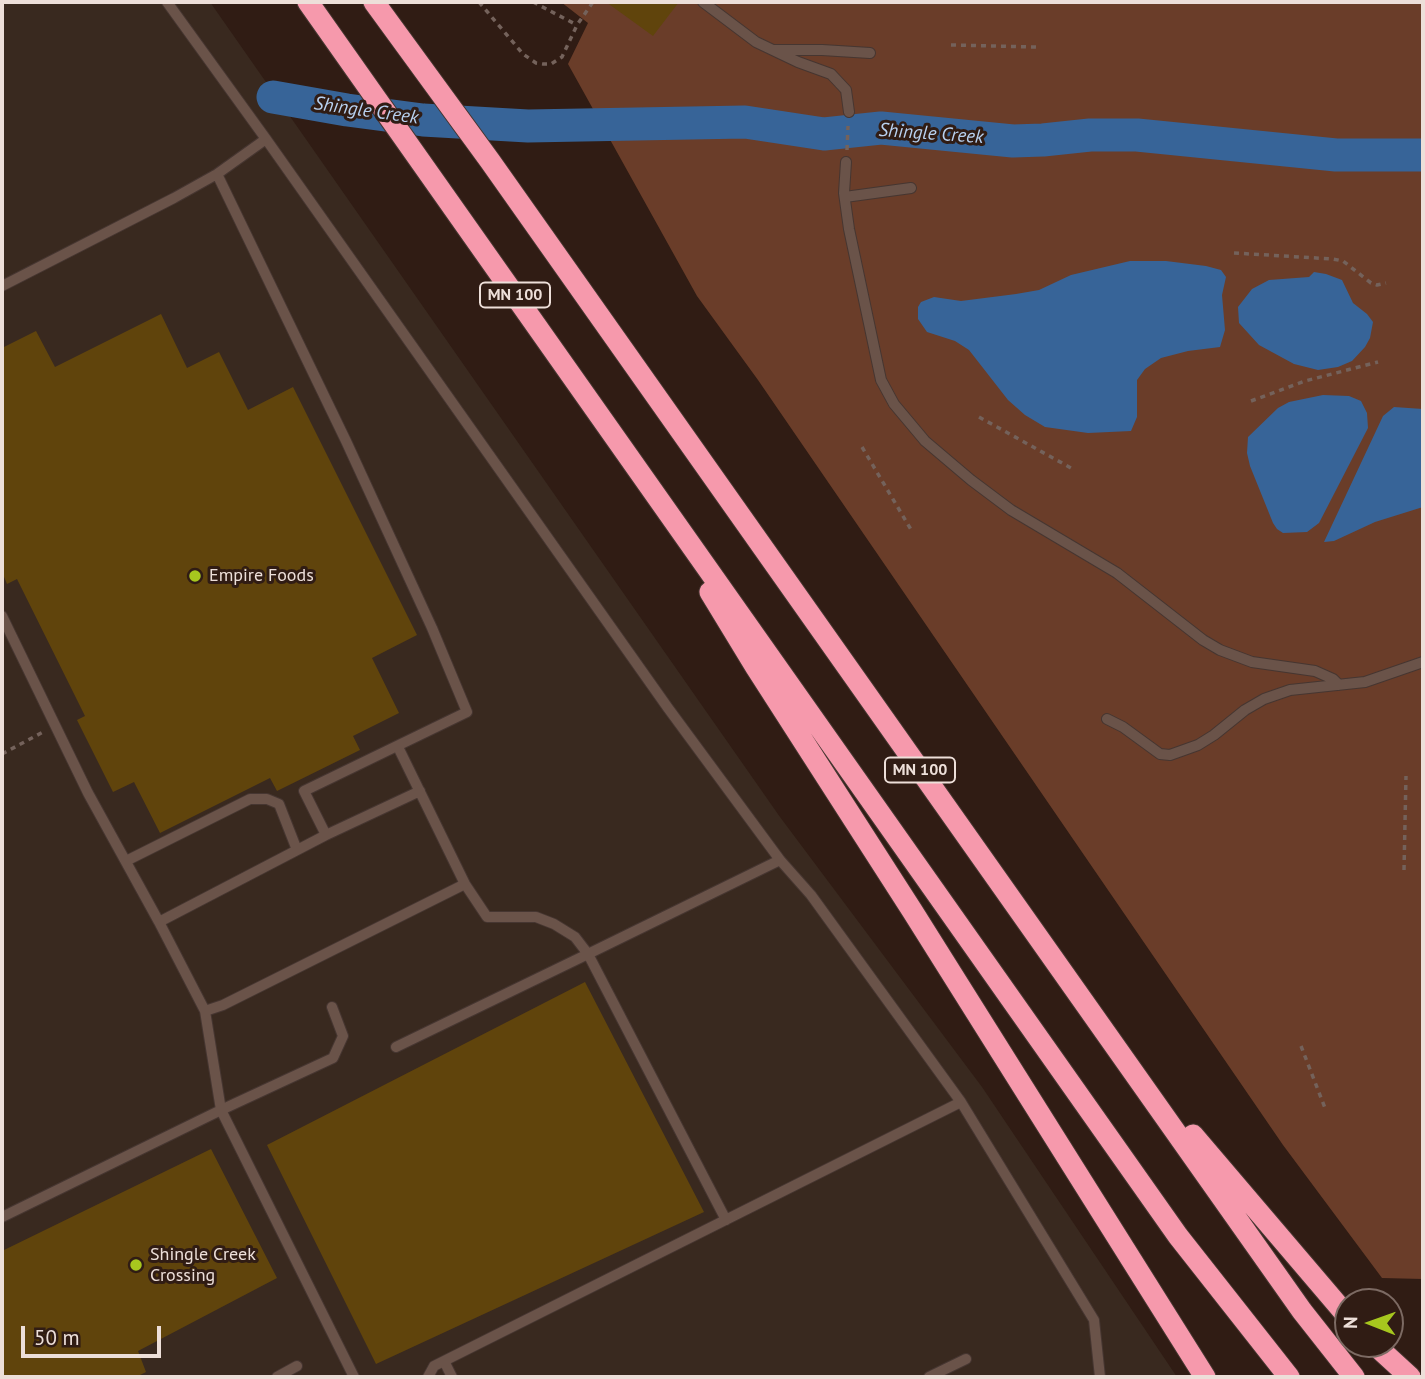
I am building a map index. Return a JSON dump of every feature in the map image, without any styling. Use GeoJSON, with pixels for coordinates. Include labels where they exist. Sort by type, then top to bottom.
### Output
{"type":"FeatureCollection","features":[{"type":"Feature","properties":{"kind":"highway","name":"MN 100"},"geometry":{"type":"LineString","coordinates":[[308,2],[1178,1236],[1289,1377]]}},
{"type":"Feature","properties":{"kind":"highway","name":"MN 100"},"geometry":{"type":"LineString","coordinates":[[374,2],[490,161],[1302,1311],[1354,1377]]}},
{"type":"Feature","properties":{"kind":"highway"},"geometry":{"type":"LineString","coordinates":[[610,429],[755,666],[913,912],[1201,1373]]}},
{"type":"Feature","properties":{"kind":"highway"},"geometry":{"type":"LineString","coordinates":[[1104,1030],[1334,1301]]}},
{"type":"Feature","properties":{"kind":"highway"},"geometry":{"type":"LineString","coordinates":[[1389,1358],[1410,1377]]}},
{"type":"Feature","properties":{"kind":"lane"},"geometry":{"type":"LineString","coordinates":[[167,2],[267,139],[668,708],[780,860],[811,895],[961,1102],[1094,1320],[1100,1377]]}},
{"type":"Feature","properties":{"kind":"lane"},"geometry":{"type":"LineString","coordinates":[[703,2],[731,25],[772,50],[831,74],[846,90],[849,112]]}},
{"type":"Feature","properties":{"kind":"lane"},"geometry":{"type":"LineString","coordinates":[[772,50],[870,54]]}},
{"type":"Feature","properties":{"kind":"lane"},"geometry":{"type":"LineString","coordinates":[[2,286],[217,174],[267,139]]}},
{"type":"Feature","properties":{"kind":"lane"},"geometry":{"type":"LineString","coordinates":[[846,162],[845,197],[849,229],[881,380],[894,404],[925,440],[1011,510],[1117,573],[1203,640],[1220,650],[1252,662],[1315,671],[1339,685]]}},
{"type":"Feature","properties":{"kind":"lane"},"geometry":{"type":"LineString","coordinates":[[217,174],[363,479],[432,628],[467,712],[304,791],[326,835]]}},
{"type":"Feature","properties":{"kind":"lane"},"geometry":{"type":"LineString","coordinates":[[845,197],[911,188]]}},
{"type":"Feature","properties":{"kind":"lane"},"geometry":{"type":"LineString","coordinates":[[2,616],[88,793],[205,1011],[221,1110],[354,1377]]}},
{"type":"Feature","properties":{"kind":"lane"},"geometry":{"type":"LineString","coordinates":[[1107,719],[1123,727],[1160,754],[1170,755],[1198,745],[1264,699],[1290,690],[1365,682],[1423,662]]}},
{"type":"Feature","properties":{"kind":"lane"},"geometry":{"type":"LineString","coordinates":[[398,747],[465,884],[487,917],[536,917],[575,937],[588,954],[726,1220]]}},
{"type":"Feature","properties":{"kind":"lane"},"geometry":{"type":"LineString","coordinates":[[159,922],[326,835],[419,791]]}},
{"type":"Feature","properties":{"kind":"lane"},"geometry":{"type":"LineString","coordinates":[[126,862],[250,799],[267,799],[279,804],[297,850]]}},
{"type":"Feature","properties":{"kind":"lane"},"geometry":{"type":"LineString","coordinates":[[396,1047],[780,860]]}},
{"type":"Feature","properties":{"kind":"lane"},"geometry":{"type":"LineString","coordinates":[[205,1011],[223,1005],[465,884]]}},
{"type":"Feature","properties":{"kind":"lane"},"geometry":{"type":"LineString","coordinates":[[2,1217],[221,1110],[333,1059],[343,1036],[332,1007]]}},
{"type":"Feature","properties":{"kind":"lane"},"geometry":{"type":"LineString","coordinates":[[428,1377],[434,1366],[961,1102]]}},
{"type":"Feature","properties":{"kind":"lane"},"geometry":{"type":"LineString","coordinates":[[929,1377],[966,1359]]}},
{"type":"Feature","properties":{"kind":"lane"},"geometry":{"type":"LineString","coordinates":[[444,1361],[452,1377]]}},
{"type":"Feature","properties":{"kind":"lane"},"geometry":{"type":"LineString","coordinates":[[277,1377],[297,1366]]}},
{"type":"Feature","properties":{"kind":"path"},"geometry":{"type":"LineString","coordinates":[[479,2],[523,54],[536,63],[551,64],[562,57],[577,25],[593,2]]}},
{"type":"Feature","properties":{"kind":"path"},"geometry":{"type":"LineString","coordinates":[[533,2],[577,25]]}},
{"type":"Feature","properties":{"kind":"path"},"geometry":{"type":"LineString","coordinates":[[951,45],[1036,47]]}},
{"type":"Feature","properties":{"kind":"path"},"geometry":{"type":"LineString","coordinates":[[846,162],[849,112]]}},
{"type":"Feature","properties":{"kind":"path"},"geometry":{"type":"LineString","coordinates":[[1234,253],[1333,259],[1343,261],[1371,283],[1386,283]]}},
{"type":"Feature","properties":{"kind":"path"},"geometry":{"type":"LineString","coordinates":[[1251,401],[1305,381],[1378,362]]}},
{"type":"Feature","properties":{"kind":"path"},"geometry":{"type":"LineString","coordinates":[[979,417],[1072,468]]}},
{"type":"Feature","properties":{"kind":"path"},"geometry":{"type":"LineString","coordinates":[[862,447],[914,533]]}},
{"type":"Feature","properties":{"kind":"path"},"geometry":{"type":"LineString","coordinates":[[2,754],[55,726]]}},
{"type":"Feature","properties":{"kind":"path"},"geometry":{"type":"LineString","coordinates":[[1404,870],[1406,776]]}},
{"type":"Feature","properties":{"kind":"path"},"geometry":{"type":"LineString","coordinates":[[1300,1046],[1325,1108]]}},
{"type":"Feature","properties":{"kind":"shaded area","name":"Shingle Creek Crossing"},"geometry":{"type":"Polygon","coordinates":[[[2,2],[210,2],[780,817],[982,1087],[1177,1377],[2,1377],[2,2]]]}},
{"type":"Feature","properties":{"kind":"shaded area"},"geometry":{"type":"Polygon","coordinates":[[[561,2],[1423,2],[1423,1279],[1382,1278],[1283,1145],[758,380],[697,296],[568,64],[588,23],[561,2]]]}},
{"type":"Feature","properties":{"kind":"water"},"geometry":{"type":"Polygon","coordinates":[[[1130,261],[1166,261],[1206,266],[1221,270],[1226,277],[1222,295],[1225,330],[1220,347],[1161,358],[1145,369],[1137,380],[1137,417],[1131,431],[1088,433],[1045,427],[1008,400],[969,350],[955,341],[927,332],[918,319],[921,302],[934,297],[961,301],[1039,290],[1071,275],[1130,261]]]}},
{"type":"Feature","properties":{"kind":"water"},"geometry":{"type":"Polygon","coordinates":[[[1314,272],[1342,280],[1353,303],[1373,322],[1370,338],[1352,361],[1338,367],[1318,370],[1294,364],[1259,345],[1239,323],[1238,307],[1252,289],[1269,280],[1309,277],[1314,272]]]}},
{"type":"Feature","properties":{"kind":"water"},"geometry":{"type":"Polygon","coordinates":[[[1323,395],[1349,396],[1361,401],[1367,413],[1368,428],[1319,523],[1307,532],[1283,533],[1273,523],[1250,466],[1248,437],[1278,408],[1289,402],[1323,395]]]}},
{"type":"Feature","properties":{"kind":"water"},"geometry":{"type":"Polygon","coordinates":[[[1394,407],[1423,409],[1423,507],[1375,522],[1334,541],[1324,542],[1383,416],[1394,407]]]}},
{"type":"Feature","properties":{"kind":"building"},"geometry":{"type":"Polygon","coordinates":[[[606,2],[679,2],[653,36],[606,2]]]}},
{"type":"Feature","properties":{"kind":"building","name":"Empire Foods"},"geometry":{"type":"Polygon","coordinates":[[[161,314],[187,368],[219,352],[248,410],[293,387],[417,635],[372,658],[399,713],[353,736],[360,750],[277,791],[270,778],[160,833],[134,782],[113,792],[77,720],[85,716],[17,579],[7,584],[2,572],[2,348],[36,331],[55,367],[161,314]]]}},
{"type":"Feature","properties":{"kind":"building"},"geometry":{"type":"Polygon","coordinates":[[[585,982],[704,1212],[376,1364],[267,1145],[585,982]]]}},
{"type":"Feature","properties":{"kind":"building","name":"Shingle Creek Crossing"},"geometry":{"type":"Polygon","coordinates":[[[211,1149],[277,1278],[138,1351],[146,1372],[136,1377],[2,1377],[2,1251],[211,1149]]]}},
{"type":"Feature","properties":{"kind":"waterway","name":"Shingle Creek"},"geometry":{"type":"LineString","coordinates":[[273,97],[423,120],[528,126],[745,122],[824,134],[881,128],[1013,141],[1090,135],[1137,135],[1336,155],[1423,155]]}},
{"type":"Feature","properties":{"kind":"place","name":"Empire Foods"},"geometry":{"type":"Point","coordinates":[195,576]}},
{"type":"Feature","properties":{"kind":"place","name":"Shingle Creek Crossing"},"geometry":{"type":"Point","coordinates":[136,1265]}}]}
